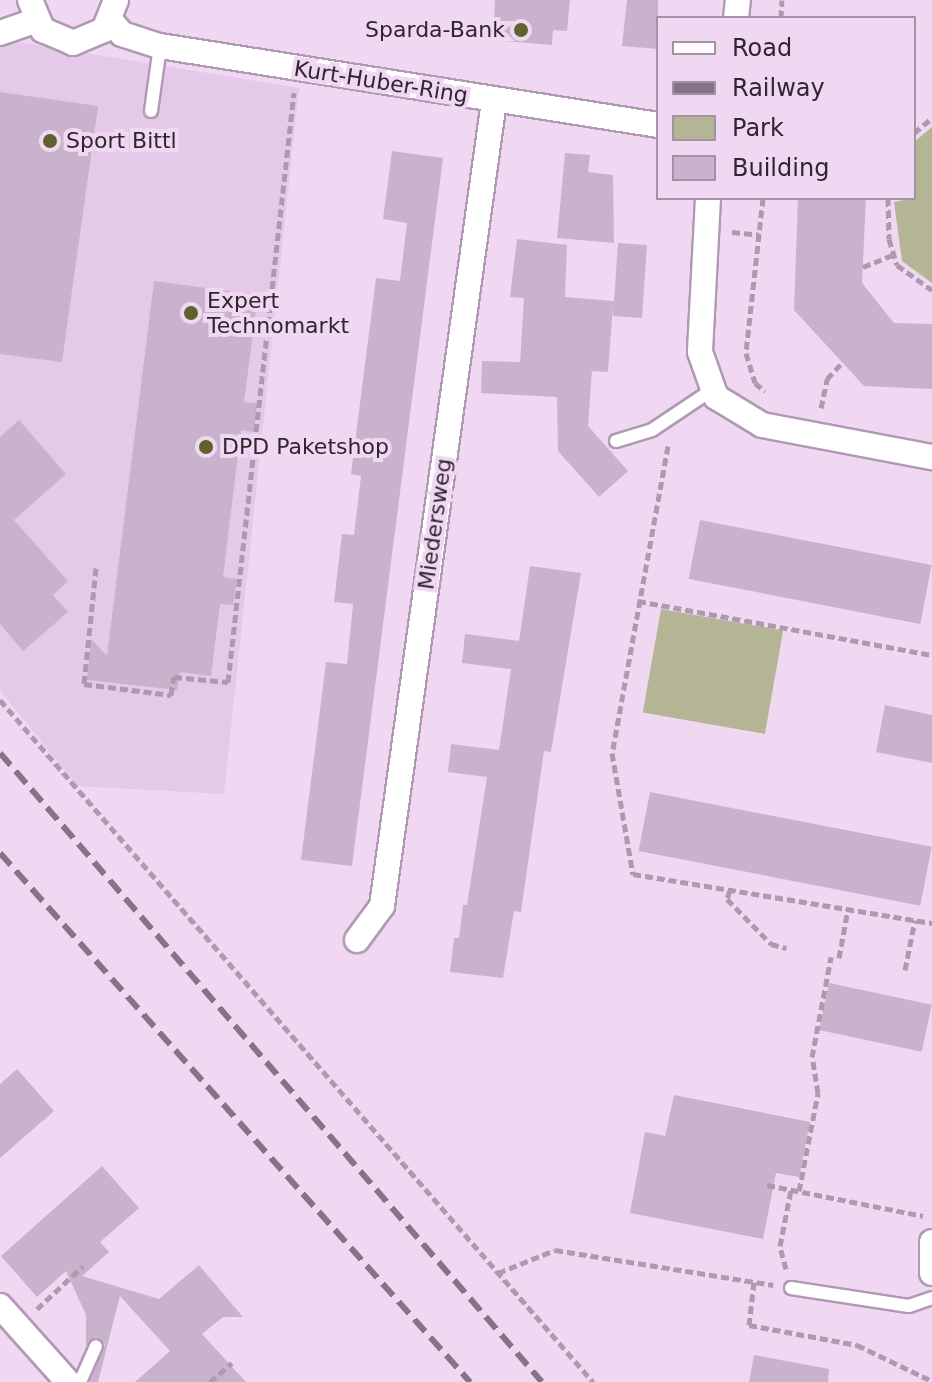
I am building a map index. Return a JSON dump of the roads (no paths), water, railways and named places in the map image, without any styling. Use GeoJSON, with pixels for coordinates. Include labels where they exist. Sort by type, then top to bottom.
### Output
{"type":"FeatureCollection","features":[{"type":"Feature","properties":{"kind":"street"},"geometry":{"type":"LineString","coordinates":[[0,33],[33,10],[52,37],[73,43],[95,37],[114,10]]}},
{"type":"Feature","properties":{"kind":"street","name":"Kurt-Huber-Ring"},"geometry":{"type":"LineString","coordinates":[[114,10],[122,34],[160,46],[656,125]]}},
{"type":"Feature","properties":{"kind":"street","name":"Miedersweg"},"geometry":{"type":"LineString","coordinates":[[357,940],[382,906],[494,101]]}},
{"type":"Feature","properties":{"kind":"street"},"geometry":{"type":"LineString","coordinates":[[708,200],[700,352],[712,390],[732,410],[762,425],[932,457]]}},
{"type":"Feature","properties":{"kind":"street"},"geometry":{"type":"LineString","coordinates":[[932,1242],[932,1273]]}},
{"type":"Feature","properties":{"kind":"street"},"geometry":{"type":"LineString","coordinates":[[0,1306],[68,1382]]}},
{"type":"Feature","properties":{"kind":"lane"},"geometry":{"type":"LineString","coordinates":[[151,111],[160,46]]}},
{"type":"Feature","properties":{"kind":"lane"},"geometry":{"type":"LineString","coordinates":[[616,441],[673,417],[712,390]]}},
{"type":"Feature","properties":{"kind":"lane"},"geometry":{"type":"LineString","coordinates":[[791,1288],[909,1306],[932,1298]]}},
{"type":"Feature","properties":{"kind":"lane"},"geometry":{"type":"LineString","coordinates":[[80,1382],[96,1346]]}},
{"type":"Feature","properties":{"kind":"railway"},"geometry":{"type":"LineString","coordinates":[[0,753],[542,1382]]}},
{"type":"Feature","properties":{"kind":"railway"},"geometry":{"type":"LineString","coordinates":[[0,853],[470,1382]]}},
{"type":"Feature","properties":{"kind":"place","name":"Sparda-Bank"},"geometry":{"type":"Point","coordinates":[521,30]}},
{"type":"Feature","properties":{"kind":"place","name":"Sport Bittl"},"geometry":{"type":"Point","coordinates":[50,141]}},
{"type":"Feature","properties":{"kind":"place","name":"Expert Technomarkt"},"geometry":{"type":"Point","coordinates":[191,313]}},
{"type":"Feature","properties":{"kind":"place","name":"DPD Paketshop"},"geometry":{"type":"Point","coordinates":[206,447]}}]}
